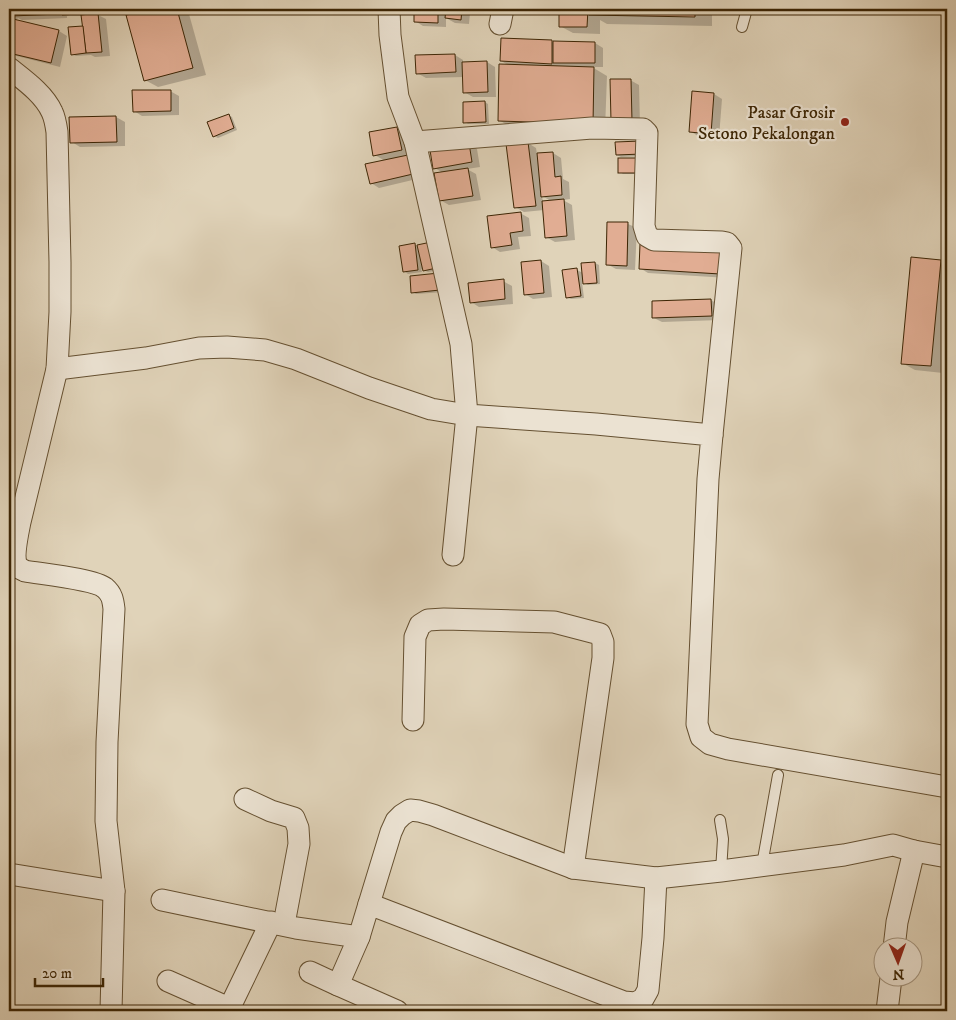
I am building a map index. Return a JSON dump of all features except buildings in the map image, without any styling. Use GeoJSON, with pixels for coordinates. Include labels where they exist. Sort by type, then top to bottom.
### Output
{"type":"FeatureCollection","features":[{"type":"Feature","properties":{"kind":"street"},"geometry":{"type":"LineString","coordinates":[[389,9],[390,35],[398,97],[415,142],[461,344],[467,415],[453,555]]}},
{"type":"Feature","properties":{"kind":"street"},"geometry":{"type":"LineString","coordinates":[[9,68],[42,96],[52,112],[57,132],[60,262],[58,369],[14,522],[16,557],[18,566],[25,571],[88,581],[104,587],[112,597],[114,609],[107,742],[106,821],[114,891],[111,1011]]}},
{"type":"Feature","properties":{"kind":"street"},"geometry":{"type":"LineString","coordinates":[[415,142],[592,128],[643,129],[647,133],[644,226],[647,236],[654,240],[722,242],[727,243],[731,248],[708,479],[697,724],[701,737],[710,744],[728,749],[947,787]]}},
{"type":"Feature","properties":{"kind":"street"},"geometry":{"type":"LineString","coordinates":[[58,369],[146,358],[199,348],[227,347],[265,350],[296,359],[431,409],[467,415],[596,424],[712,435]]}},
{"type":"Feature","properties":{"kind":"street"},"geometry":{"type":"LineString","coordinates":[[413,720],[416,637],[420,625],[428,620],[554,622],[600,634],[603,642],[603,658],[573,868]]}},
{"type":"Feature","properties":{"kind":"street"},"geometry":{"type":"LineString","coordinates":[[168,981],[228,1010],[284,924],[299,844],[298,828],[294,818],[271,811],[245,799]]}},
{"type":"Feature","properties":{"kind":"street"},"geometry":{"type":"LineString","coordinates":[[343,976],[359,937],[391,832],[396,821],[410,810],[433,815],[573,868],[656,878],[844,855],[893,845],[947,857]]}},
{"type":"Feature","properties":{"kind":"street"},"geometry":{"type":"LineString","coordinates":[[895,938],[897,922],[914,851]]}},
{"type":"Feature","properties":{"kind":"street"},"geometry":{"type":"LineString","coordinates":[[9,874],[114,891]]}},
{"type":"Feature","properties":{"kind":"street"},"geometry":{"type":"LineString","coordinates":[[369,904],[624,1002],[635,1003],[643,999],[648,990],[656,878]]}},
{"type":"Feature","properties":{"kind":"street"},"geometry":{"type":"LineString","coordinates":[[162,900],[359,937]]}},
{"type":"Feature","properties":{"kind":"street"},"geometry":{"type":"LineString","coordinates":[[310,972],[343,976],[397,1011]]}},
{"type":"Feature","properties":{"kind":"street"},"geometry":{"type":"LineString","coordinates":[[888,1010],[890,988]]}},
{"type":"Feature","properties":{"kind":"lane"},"geometry":{"type":"LineString","coordinates":[[742,27],[747,9]]}},
{"type":"Feature","properties":{"kind":"lane"},"geometry":{"type":"LineString","coordinates":[[762,865],[778,775]]}},
{"type":"Feature","properties":{"kind":"lane"},"geometry":{"type":"LineString","coordinates":[[720,820],[723,839],[722,871]]}},
{"type":"Feature","properties":{"kind":"place","name":"Pasar Grosir Setono Pekalongan"},"geometry":{"type":"Point","coordinates":[845,122]}}]}
